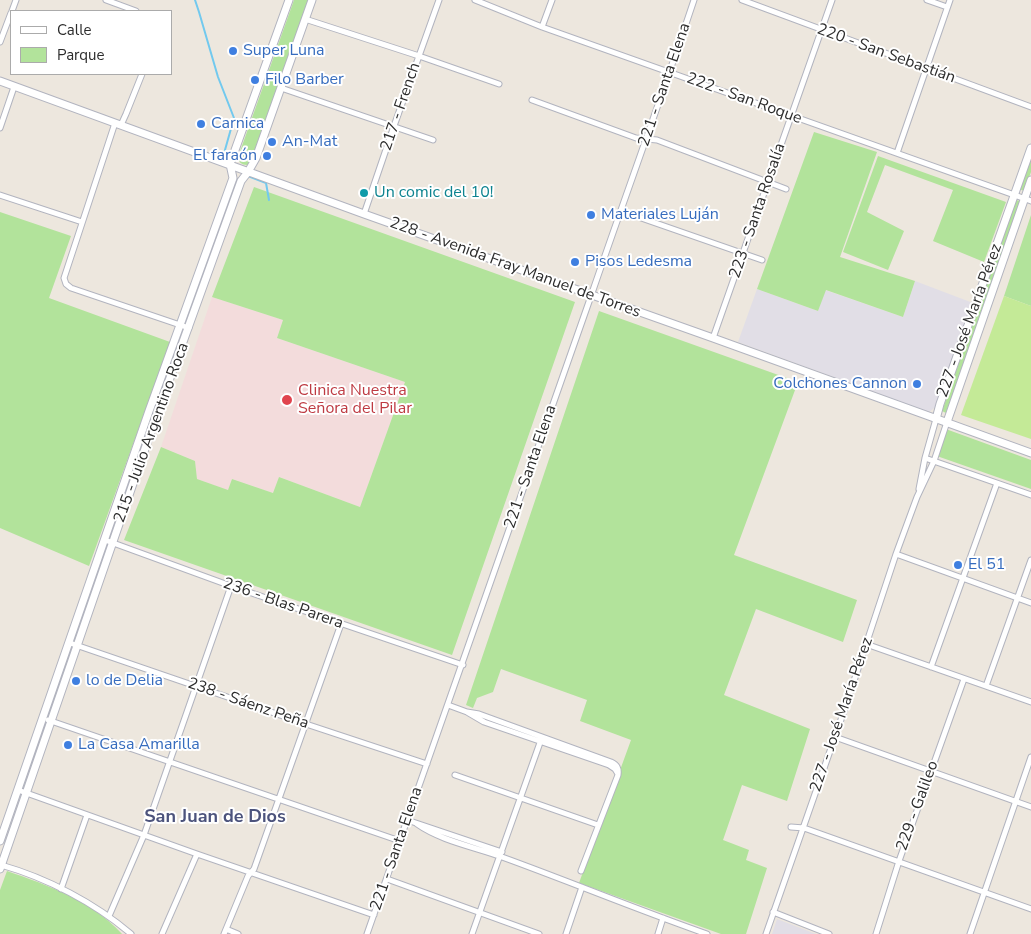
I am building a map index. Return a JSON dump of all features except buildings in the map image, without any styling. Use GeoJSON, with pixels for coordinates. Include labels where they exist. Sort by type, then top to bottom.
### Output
{"type":"FeatureCollection","features":[{"type":"Feature","properties":{"kind":"street"},"geometry":{"type":"LineString","coordinates":[[106,0],[133,10]]}},
{"type":"Feature","properties":{"kind":"street","name":"215 - Julio Argentino Roca"},"geometry":{"type":"LineString","coordinates":[[1,867],[51,721],[105,540],[149,411],[233,178],[230,164],[289,0]]}},
{"type":"Feature","properties":{"kind":"street","name":"215 - Julio Argentino Roca"},"geometry":{"type":"LineString","coordinates":[[0,841],[43,719],[112,544],[242,181],[256,158],[312,0]]}},
{"type":"Feature","properties":{"kind":"street","name":"217 - French"},"geometry":{"type":"LineString","coordinates":[[364,214],[439,0]]}},
{"type":"Feature","properties":{"kind":"street","name":"222 - San Roque"},"geometry":{"type":"LineString","coordinates":[[475,0],[542,27],[1028,199]]}},
{"type":"Feature","properties":{"kind":"street"},"geometry":{"type":"LineString","coordinates":[[542,27],[552,0]]}},
{"type":"Feature","properties":{"kind":"street","name":"221 - Santa Elena"},"geometry":{"type":"LineString","coordinates":[[367,934],[463,665],[694,0]]}},
{"type":"Feature","properties":{"kind":"street","name":"220 - San Sebastián"},"geometry":{"type":"LineString","coordinates":[[742,0],[1031,107]]}},
{"type":"Feature","properties":{"kind":"street","name":"223 - Santa Rosalía"},"geometry":{"type":"LineString","coordinates":[[713,338],[832,0]]}},
{"type":"Feature","properties":{"kind":"street"},"geometry":{"type":"LineString","coordinates":[[927,0],[947,7]]}},
{"type":"Feature","properties":{"kind":"street"},"geometry":{"type":"LineString","coordinates":[[897,153],[950,0]]}},
{"type":"Feature","properties":{"kind":"street"},"geometry":{"type":"LineString","coordinates":[[0,42],[10,17]]}},
{"type":"Feature","properties":{"kind":"street"},"geometry":{"type":"LineString","coordinates":[[305,19],[499,84]]}},
{"type":"Feature","properties":{"kind":"street"},"geometry":{"type":"LineString","coordinates":[[142,75],[126,114],[118,124],[82,222],[64,278],[66,284],[71,288],[189,328]]}},
{"type":"Feature","properties":{"kind":"street","name":"228 - Avenida Fray Manuel de Torres"},"geometry":{"type":"LineString","coordinates":[[0,81],[364,214],[1031,453]]}},
{"type":"Feature","properties":{"kind":"street"},"geometry":{"type":"LineString","coordinates":[[0,128],[14,87]]}},
{"type":"Feature","properties":{"kind":"street"},"geometry":{"type":"LineString","coordinates":[[281,88],[433,140]]}},
{"type":"Feature","properties":{"kind":"street"},"geometry":{"type":"LineString","coordinates":[[532,100],[636,138],[657,140],[786,189]]}},
{"type":"Feature","properties":{"kind":"street","name":"227 - José María Pérez"},"geometry":{"type":"LineString","coordinates":[[917,497],[925,458],[940,404],[1031,148]]}},
{"type":"Feature","properties":{"kind":"street","name":"227 - José María Pérez"},"geometry":{"type":"LineString","coordinates":[[766,934],[804,828],[896,554],[917,497],[934,461],[1028,199],[1031,180]]}},
{"type":"Feature","properties":{"kind":"street"},"geometry":{"type":"LineString","coordinates":[[0,194],[82,222]]}},
{"type":"Feature","properties":{"kind":"street"},"geometry":{"type":"LineString","coordinates":[[621,211],[762,260]]}},
{"type":"Feature","properties":{"kind":"street"},"geometry":{"type":"LineString","coordinates":[[925,458],[1031,495]]}},
{"type":"Feature","properties":{"kind":"street"},"geometry":{"type":"LineString","coordinates":[[931,667],[997,483]]}},
{"type":"Feature","properties":{"kind":"street","name":"236 - Blas Parera"},"geometry":{"type":"LineString","coordinates":[[105,540],[231,586],[463,665]]}},
{"type":"Feature","properties":{"kind":"street"},"geometry":{"type":"LineString","coordinates":[[896,554],[1031,603]]}},
{"type":"Feature","properties":{"kind":"street"},"geometry":{"type":"LineString","coordinates":[[986,686],[1031,560]]}},
{"type":"Feature","properties":{"kind":"street"},"geometry":{"type":"LineString","coordinates":[[109,916],[144,835],[231,586]]}},
{"type":"Feature","properties":{"kind":"street"},"geometry":{"type":"LineString","coordinates":[[238,934],[225,932],[248,876],[254,869],[341,624]]}},
{"type":"Feature","properties":{"kind":"street","name":"238 - Sáenz Peña"},"geometry":{"type":"LineString","coordinates":[[73,644],[427,764]]}},
{"type":"Feature","properties":{"kind":"street"},"geometry":{"type":"LineString","coordinates":[[866,644],[1031,702]]}},
{"type":"Feature","properties":{"kind":"street","name":"229 - Galileo"},"geometry":{"type":"LineString","coordinates":[[876,934],[899,861],[964,679]]}},
{"type":"Feature","properties":{"kind":"street"},"geometry":{"type":"LineString","coordinates":[[448,705],[467,712],[484,722],[541,739],[615,769],[618,775],[581,871]]}},
{"type":"Feature","properties":{"kind":"street"},"geometry":{"type":"LineString","coordinates":[[43,719],[400,841]]}},
{"type":"Feature","properties":{"kind":"street"},"geometry":{"type":"LineString","coordinates":[[835,736],[1031,807]]}},
{"type":"Feature","properties":{"kind":"street"},"geometry":{"type":"LineString","coordinates":[[472,934],[541,739]]}},
{"type":"Feature","properties":{"kind":"street"},"geometry":{"type":"LineString","coordinates":[[970,934],[1031,757]]}},
{"type":"Feature","properties":{"kind":"street"},"geometry":{"type":"LineString","coordinates":[[455,775],[598,825]]}},
{"type":"Feature","properties":{"kind":"street"},"geometry":{"type":"LineString","coordinates":[[18,790],[197,854],[374,914]]}},
{"type":"Feature","properties":{"kind":"street"},"geometry":{"type":"LineString","coordinates":[[61,889],[87,815]]}},
{"type":"Feature","properties":{"kind":"street"},"geometry":{"type":"LineString","coordinates":[[407,820],[428,832],[501,854],[707,934]]}},
{"type":"Feature","properties":{"kind":"street"},"geometry":{"type":"LineString","coordinates":[[791,827],[804,828],[1031,909]]}},
{"type":"Feature","properties":{"kind":"street"},"geometry":{"type":"LineString","coordinates":[[162,934],[197,854]]}},
{"type":"Feature","properties":{"kind":"street"},"geometry":{"type":"LineString","coordinates":[[1,867],[26,873],[61,889],[109,916],[131,934]]}},
{"type":"Feature","properties":{"kind":"street"},"geometry":{"type":"LineString","coordinates":[[387,879],[539,934]]}},
{"type":"Feature","properties":{"kind":"street"},"geometry":{"type":"LineString","coordinates":[[566,934],[582,887]]}},
{"type":"Feature","properties":{"kind":"street"},"geometry":{"type":"LineString","coordinates":[[773,912],[829,934]]}},
{"type":"Feature","properties":{"kind":"street"},"geometry":{"type":"LineString","coordinates":[[658,934],[663,918]]}},
{"type":"Feature","properties":{"kind":"shaded area"},"geometry":{"type":"Polygon","coordinates":[[[915,281],[973,303],[937,406],[929,412],[738,342],[757,289],[818,311],[825,290],[903,317],[915,281]]]}},
{"type":"Feature","properties":{"kind":"shaded area","name":"Clinica Nuestra Señora del Pilar"},"geometry":{"type":"Polygon","coordinates":[[[212,297],[283,320],[277,338],[405,382],[360,507],[279,477],[273,493],[232,479],[228,491],[197,479],[195,461],[161,447],[212,297]]]}},
{"type":"Feature","properties":{"kind":"shaded area"},"geometry":{"type":"Polygon","coordinates":[[[777,919],[816,934],[772,934],[777,919]]]}},
{"type":"Feature","properties":{"kind":"green space"},"geometry":{"type":"Polygon","coordinates":[[[294,0],[309,0],[253,161],[247,165],[243,164],[238,157],[294,0]]]}},
{"type":"Feature","properties":{"kind":"green space"},"geometry":{"type":"Polygon","coordinates":[[[814,132],[877,152],[840,257],[915,281],[903,317],[826,290],[818,311],[757,289],[814,132]]]}},
{"type":"Feature","properties":{"kind":"green space"},"geometry":{"type":"Polygon","coordinates":[[[1031,155],[1031,172],[1024,191],[1019,189],[1031,155]]]}},
{"type":"Feature","properties":{"kind":"green space"},"geometry":{"type":"Polygon","coordinates":[[[878,156],[1006,202],[984,262],[933,241],[953,190],[885,165],[867,212],[904,231],[888,270],[843,252],[878,156]]]}},
{"type":"Feature","properties":{"kind":"green space"},"geometry":{"type":"Polygon","coordinates":[[[254,187],[575,302],[452,655],[124,540],[161,447],[195,461],[197,479],[228,490],[232,479],[273,493],[279,477],[360,507],[405,382],[277,338],[283,320],[212,297],[254,187]]]}},
{"type":"Feature","properties":{"kind":"green space"},"geometry":{"type":"Polygon","coordinates":[[[1016,200],[1020,201],[946,413],[942,411],[1016,200]]]}},
{"type":"Feature","properties":{"kind":"green space"},"geometry":{"type":"Polygon","coordinates":[[[0,212],[71,236],[49,298],[170,342],[89,566],[0,528],[0,212]]]}},
{"type":"Feature","properties":{"kind":"green space"},"geometry":{"type":"Polygon","coordinates":[[[1031,215],[1031,306],[1004,296],[1031,215]]]}},
{"type":"Feature","properties":{"kind":"green space"},"geometry":{"type":"Polygon","coordinates":[[[1004,296],[1031,306],[1031,439],[961,415],[1004,296]]]}},
{"type":"Feature","properties":{"kind":"green space"},"geometry":{"type":"Polygon","coordinates":[[[599,311],[798,382],[734,555],[857,600],[843,642],[756,609],[724,695],[810,729],[787,801],[742,785],[723,840],[749,850],[746,860],[767,868],[746,934],[721,934],[579,883],[631,740],[580,721],[587,700],[501,669],[493,692],[477,698],[473,708],[466,705],[599,311]]]}},
{"type":"Feature","properties":{"kind":"green space"},"geometry":{"type":"Polygon","coordinates":[[[943,428],[1031,460],[1031,489],[934,455],[943,428]]]}},
{"type":"Feature","properties":{"kind":"green space"},"geometry":{"type":"Polygon","coordinates":[[[7,871],[69,895],[97,912],[122,934],[0,934],[0,890],[7,871]]]}},
{"type":"Feature","properties":{"kind":"waterway"},"geometry":{"type":"LineString","coordinates":[[195,0],[218,77],[234,118],[223,157]]}},
{"type":"Feature","properties":{"kind":"waterway"},"geometry":{"type":"LineString","coordinates":[[248,176],[266,183],[269,200]]}},
{"type":"Feature","properties":{"kind":"place","name":"Super Luna"},"geometry":{"type":"Point","coordinates":[233,51]}},
{"type":"Feature","properties":{"kind":"place","name":"Filo Barber"},"geometry":{"type":"Point","coordinates":[255,80]}},
{"type":"Feature","properties":{"kind":"place","name":"Carnica"},"geometry":{"type":"Point","coordinates":[201,124]}},
{"type":"Feature","properties":{"kind":"place","name":"An-Mat"},"geometry":{"type":"Point","coordinates":[272,142]}},
{"type":"Feature","properties":{"kind":"place","name":"El faraón"},"geometry":{"type":"Point","coordinates":[267,156]}},
{"type":"Feature","properties":{"kind":"place","name":"Un comic del 10!"},"geometry":{"type":"Point","coordinates":[364,193]}},
{"type":"Feature","properties":{"kind":"place","name":"Materiales Luján"},"geometry":{"type":"Point","coordinates":[591,215]}},
{"type":"Feature","properties":{"kind":"place","name":"Pisos Ledesma"},"geometry":{"type":"Point","coordinates":[575,262]}},
{"type":"Feature","properties":{"kind":"place","name":"Colchones Cannon"},"geometry":{"type":"Point","coordinates":[917,384]}},
{"type":"Feature","properties":{"kind":"place","name":"Clinica Nuestra Señora del Pilar"},"geometry":{"type":"Point","coordinates":[287,400]}},
{"type":"Feature","properties":{"kind":"place","name":"El 51"},"geometry":{"type":"Point","coordinates":[958,565]}},
{"type":"Feature","properties":{"kind":"place","name":"lo de Delia"},"geometry":{"type":"Point","coordinates":[76,681]}},
{"type":"Feature","properties":{"kind":"place","name":"La Casa Amarilla"},"geometry":{"type":"Point","coordinates":[68,745]}},
{"type":"Feature","properties":{"kind":"district","name":"San Juan de Dios"},"geometry":{"type":"Point","coordinates":[215,818]}}]}
